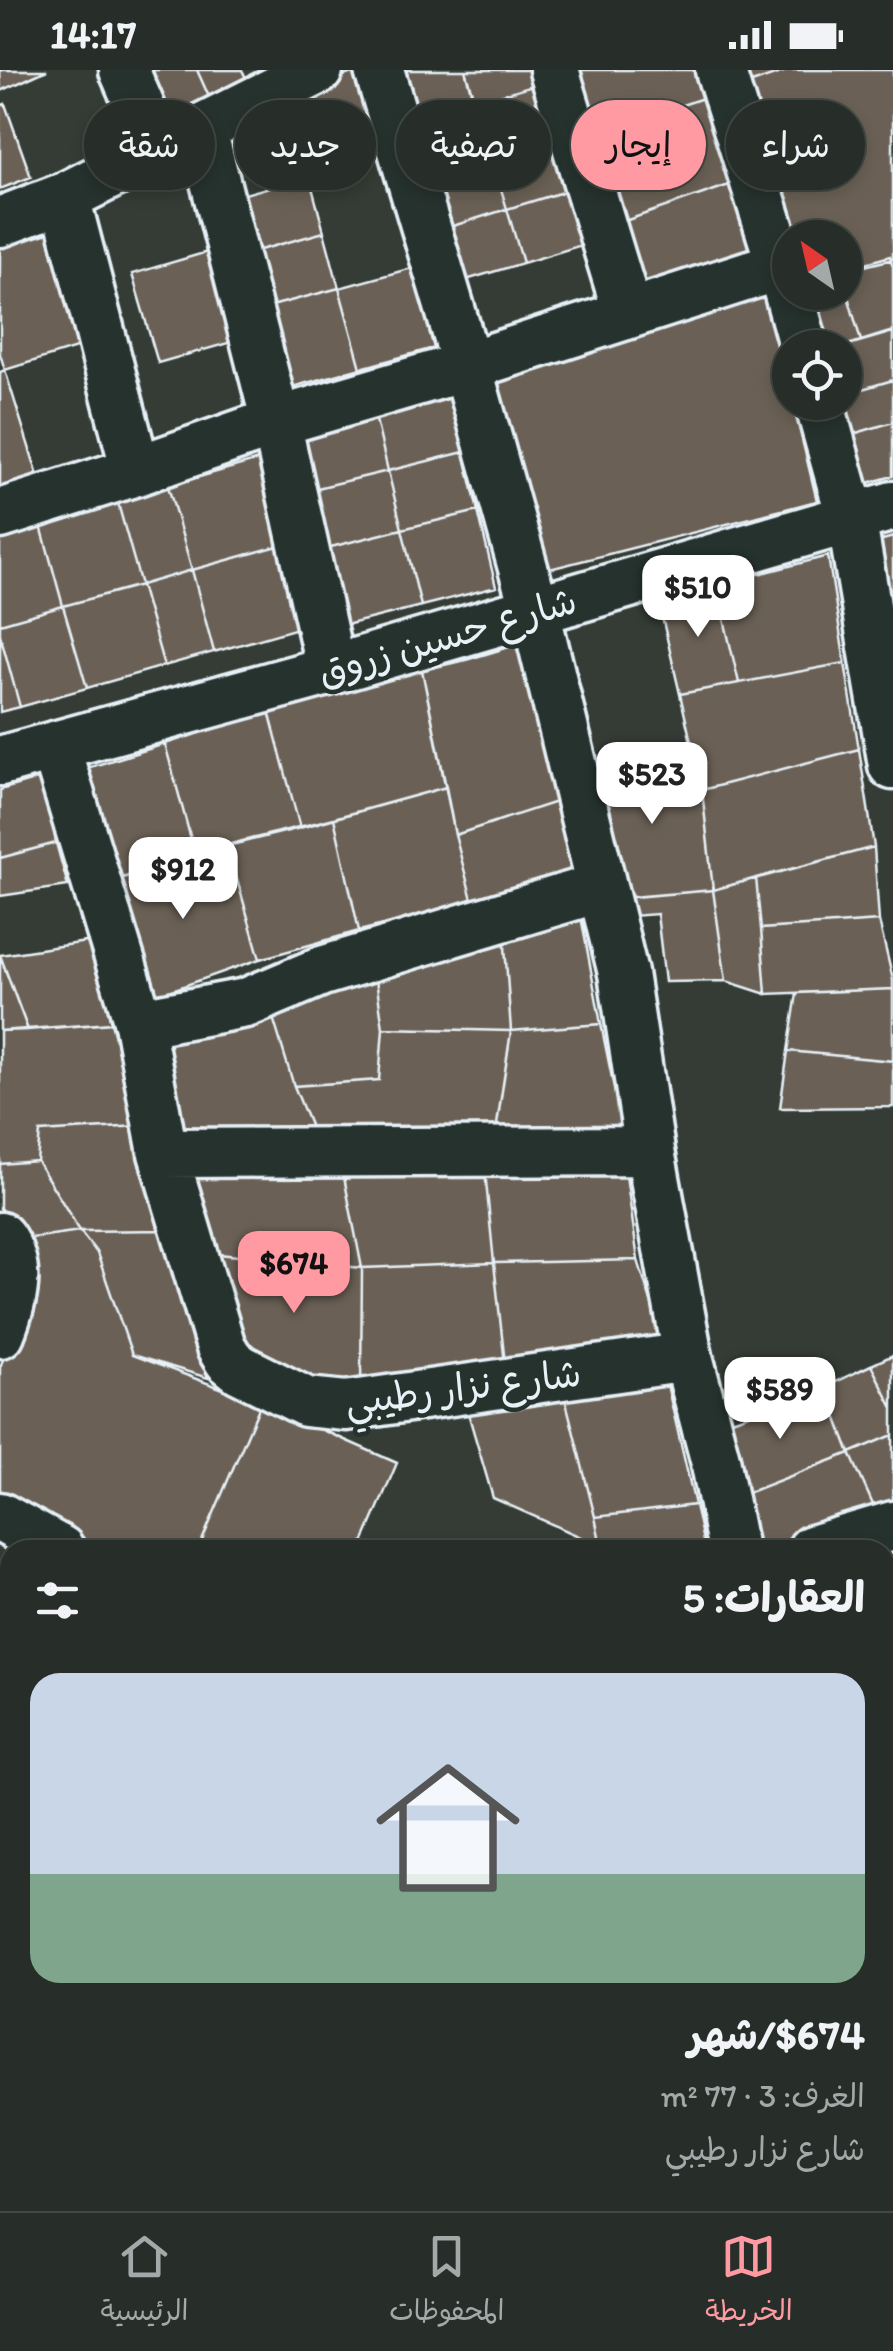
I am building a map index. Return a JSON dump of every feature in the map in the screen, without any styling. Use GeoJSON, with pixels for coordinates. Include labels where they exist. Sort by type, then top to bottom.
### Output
{"type":"FeatureCollection","features":[{"type":"Feature","properties":{"kind":"street"},"geometry":{"type":"LineString","coordinates":[[124,70],[137,100]]}},
{"type":"Feature","properties":{"kind":"street"},"geometry":{"type":"LineString","coordinates":[[215,123],[318,70]]}},
{"type":"Feature","properties":{"kind":"street"},"geometry":{"type":"LineString","coordinates":[[380,70],[535,610],[623,973],[650,1151],[688,1357],[715,1458],[731,1540]]}},
{"type":"Feature","properties":{"kind":"street"},"geometry":{"type":"LineString","coordinates":[[554,70],[628,314]]}},
{"type":"Feature","properties":{"kind":"street"},"geometry":{"type":"LineString","coordinates":[[720,70],[772,237]]}},
{"type":"Feature","properties":{"kind":"street"},"geometry":{"type":"LineString","coordinates":[[215,181],[276,422],[331,670]]}},
{"type":"Feature","properties":{"kind":"street"},"geometry":{"type":"LineString","coordinates":[[0,222],[84,187]]}},
{"type":"Feature","properties":{"kind":"street"},"geometry":{"type":"LineString","coordinates":[[65,196],[136,471]]}},
{"type":"Feature","properties":{"kind":"street"},"geometry":{"type":"LineString","coordinates":[[0,514],[276,422],[772,269]]}},
{"type":"Feature","properties":{"kind":"street"},"geometry":{"type":"LineString","coordinates":[[828,420],[872,511],[893,764]]}},
{"type":"Feature","properties":{"kind":"street","name":"شارع حسين زروق"},"geometry":{"type":"LineString","coordinates":[[0,761],[331,670],[872,511]]}},
{"type":"Feature","properties":{"kind":"street","name":"شارع نزار رطيبي"},"geometry":{"type":"LineString","coordinates":[[54,746],[139,1024],[163,1153],[221,1347],[229,1360],[306,1402],[346,1406],[688,1357]]}},
{"type":"Feature","properties":{"kind":"street"},"geometry":{"type":"LineString","coordinates":[[139,1024],[246,1003],[322,971],[602,887]]}},
{"type":"Feature","properties":{"kind":"street"},"geometry":{"type":"LineString","coordinates":[[163,1153],[650,1151]]}},
{"type":"Feature","properties":{"kind":"street"},"geometry":{"type":"LineString","coordinates":[[0,1237],[12,1256],[14,1275],[12,1297],[0,1333]]}},
{"type":"Feature","properties":{"kind":"street"},"geometry":{"type":"LineString","coordinates":[[3,1525],[37,1540]]}},
{"type":"Feature","properties":{"kind":"street"},"geometry":{"type":"LineString","coordinates":[[846,1540],[893,1526]]}},
{"type":"Feature","properties":{"kind":"building"},"geometry":{"type":"Polygon","coordinates":[[[0,70],[47,70],[1,91],[0,70]]]}},
{"type":"Feature","properties":{"kind":"building"},"geometry":{"type":"Polygon","coordinates":[[[136,70],[197,70],[210,99],[208,100],[149,100],[136,70]]]}},
{"type":"Feature","properties":{"kind":"building"},"geometry":{"type":"Polygon","coordinates":[[[197,70],[242,70],[248,82],[210,99],[197,70]]]}},
{"type":"Feature","properties":{"kind":"building"},"geometry":{"type":"Polygon","coordinates":[[[391,70],[465,70],[473,96],[460,100],[400,100],[391,70]]]}},
{"type":"Feature","properties":{"kind":"building"},"geometry":{"type":"Polygon","coordinates":[[[465,70],[543,70],[546,81],[473,100],[465,70]]]}},
{"type":"Feature","properties":{"kind":"building"},"geometry":{"type":"Polygon","coordinates":[[[564,70],[697,70],[706,97],[697,100],[574,100],[564,70]]]}},
{"type":"Feature","properties":{"kind":"building"},"geometry":{"type":"Polygon","coordinates":[[[738,70],[789,70],[743,86],[738,70]]]}},
{"type":"Feature","properties":{"kind":"building"},"geometry":{"type":"Polygon","coordinates":[[[789,70],[893,70],[893,259],[862,267],[862,220],[784,220],[775,190],[865,190],[865,100],[747,100],[743,86],[789,70]]]}},
{"type":"Feature","properties":{"kind":"building"},"geometry":{"type":"Polygon","coordinates":[[[358,71],[368,100],[293,100],[291,94],[358,71]]]}},
{"type":"Feature","properties":{"kind":"building"},"geometry":{"type":"Polygon","coordinates":[[[546,81],[561,130],[551,133],[551,100],[484,100],[546,81]]]}},
{"type":"Feature","properties":{"kind":"building"},"geometry":{"type":"Polygon","coordinates":[[[706,97],[726,156],[726,186],[616,224],[605,190],[706,190],[706,100],[697,100],[706,97]]]}},
{"type":"Feature","properties":{"kind":"building"},"geometry":{"type":"Polygon","coordinates":[[[5,104],[31,177],[0,189],[0,106],[5,104]]]}},
{"type":"Feature","properties":{"kind":"building"},"geometry":{"type":"Polygon","coordinates":[[[561,130],[571,162],[571,189],[507,209],[501,190],[551,190],[551,133],[561,130]]]}},
{"type":"Feature","properties":{"kind":"building"},"geometry":{"type":"Polygon","coordinates":[[[726,186],[726,190],[737,190],[760,256],[641,297],[616,224],[726,186]]]}},
{"type":"Feature","properties":{"kind":"building"},"geometry":{"type":"Polygon","coordinates":[[[259,190],[313,190],[324,232],[249,253],[234,197],[259,190]]]}},
{"type":"Feature","properties":{"kind":"building"},"geometry":{"type":"Polygon","coordinates":[[[428,190],[501,190],[507,209],[440,230],[428,190]]]}},
{"type":"Feature","properties":{"kind":"building"},"geometry":{"type":"Polygon","coordinates":[[[580,190],[595,241],[523,263],[507,209],[580,190]]]}},
{"type":"Feature","properties":{"kind":"building"},"geometry":{"type":"Polygon","coordinates":[[[507,209],[523,263],[456,283],[440,230],[507,209]]]}},
{"type":"Feature","properties":{"kind":"building"},"geometry":{"type":"Polygon","coordinates":[[[324,232],[339,288],[264,308],[249,253],[324,232]]]}},
{"type":"Feature","properties":{"kind":"building"},"geometry":{"type":"Polygon","coordinates":[[[48,233],[83,346],[5,370],[0,354],[0,248],[48,233]]]}},
{"type":"Feature","properties":{"kind":"building"},"geometry":{"type":"Polygon","coordinates":[[[214,250],[239,340],[158,363],[132,274],[214,250]]]}},
{"type":"Feature","properties":{"kind":"building"},"geometry":{"type":"Polygon","coordinates":[[[890,256],[893,331],[862,341],[862,330],[858,330],[852,310],[862,310],[862,264],[890,256]]]}},
{"type":"Feature","properties":{"kind":"building"},"geometry":{"type":"Polygon","coordinates":[[[412,268],[434,348],[361,368],[339,288],[412,268]]]}},
{"type":"Feature","properties":{"kind":"building"},"geometry":{"type":"Polygon","coordinates":[[[765,286],[776,330],[772,330],[772,420],[797,420],[817,501],[530,574],[476,374],[765,286]]]}},
{"type":"Feature","properties":{"kind":"building"},"geometry":{"type":"Polygon","coordinates":[[[339,288],[361,368],[285,389],[264,308],[339,288]]]}},
{"type":"Feature","properties":{"kind":"building"},"geometry":{"type":"Polygon","coordinates":[[[807,310],[852,310],[858,330],[812,330],[807,310]]]}},
{"type":"Feature","properties":{"kind":"building"},"geometry":{"type":"Polygon","coordinates":[[[893,332],[893,380],[862,389],[862,341],[893,332]]]}},
{"type":"Feature","properties":{"kind":"building"},"geometry":{"type":"Polygon","coordinates":[[[5,370],[39,479],[0,491],[0,372],[5,370]]]}},
{"type":"Feature","properties":{"kind":"building"},"geometry":{"type":"Polygon","coordinates":[[[893,380],[893,422],[843,437],[838,420],[862,420],[862,389],[893,380]]]}},
{"type":"Feature","properties":{"kind":"building"},"geometry":{"type":"Polygon","coordinates":[[[447,385],[464,452],[388,471],[372,403],[447,385]]]}},
{"type":"Feature","properties":{"kind":"building"},"geometry":{"type":"Polygon","coordinates":[[[372,403],[388,471],[305,491],[288,424],[372,403]]]}},
{"type":"Feature","properties":{"kind":"building"},"geometry":{"type":"Polygon","coordinates":[[[893,422],[893,476],[857,486],[843,437],[893,422]]]}},
{"type":"Feature","properties":{"kind":"building"},"geometry":{"type":"Polygon","coordinates":[[[464,452],[478,511],[402,529],[388,471],[464,452]]]}},
{"type":"Feature","properties":{"kind":"building"},"geometry":{"type":"Polygon","coordinates":[[[265,458],[289,543],[192,570],[168,486],[265,458]]]}},
{"type":"Feature","properties":{"kind":"building"},"geometry":{"type":"Polygon","coordinates":[[[388,471],[402,529],[319,550],[305,491],[388,471]]]}},
{"type":"Feature","properties":{"kind":"building"},"geometry":{"type":"Polygon","coordinates":[[[168,486],[192,570],[141,585],[117,500],[168,486]]]}},
{"type":"Feature","properties":{"kind":"building"},"geometry":{"type":"Polygon","coordinates":[[[117,500],[141,585],[63,606],[40,522],[117,500]]]}},
{"type":"Feature","properties":{"kind":"building"},"geometry":{"type":"Polygon","coordinates":[[[478,511],[496,587],[421,606],[402,529],[478,511]]]}},
{"type":"Feature","properties":{"kind":"building"},"geometry":{"type":"Polygon","coordinates":[[[40,522],[63,606],[0,624],[0,533],[40,522]]]}},
{"type":"Feature","properties":{"kind":"building"},"geometry":{"type":"Polygon","coordinates":[[[402,529],[421,606],[338,627],[319,550],[402,529]]]}},
{"type":"Feature","properties":{"kind":"building"},"geometry":{"type":"Polygon","coordinates":[[[893,537],[893,640],[869,544],[893,537]]]}},
{"type":"Feature","properties":{"kind":"building"},"geometry":{"type":"Polygon","coordinates":[[[289,543],[312,624],[214,652],[192,570],[289,543]]]}},
{"type":"Feature","properties":{"kind":"building"},"geometry":{"type":"Polygon","coordinates":[[[828,556],[845,663],[739,683],[716,585],[828,556]]]}},
{"type":"Feature","properties":{"kind":"building"},"geometry":{"type":"Polygon","coordinates":[[[192,570],[214,652],[164,666],[141,585],[192,570]]]}},
{"type":"Feature","properties":{"kind":"building"},"geometry":{"type":"Polygon","coordinates":[[[141,585],[164,666],[87,688],[63,606],[141,585]]]}},
{"type":"Feature","properties":{"kind":"building"},"geometry":{"type":"Polygon","coordinates":[[[716,585],[739,683],[680,694],[658,600],[716,585]]]}},
{"type":"Feature","properties":{"kind":"building"},"geometry":{"type":"Polygon","coordinates":[[[63,606],[87,688],[20,707],[0,624],[63,606]]]}},
{"type":"Feature","properties":{"kind":"building"},"geometry":{"type":"Polygon","coordinates":[[[0,634],[20,707],[0,712],[0,634]]]}},
{"type":"Feature","properties":{"kind":"building"},"geometry":{"type":"Polygon","coordinates":[[[526,642],[556,802],[455,835],[422,670],[526,642]]]}},
{"type":"Feature","properties":{"kind":"building"},"geometry":{"type":"Polygon","coordinates":[[[845,663],[859,749],[702,790],[680,694],[845,663]]]}},
{"type":"Feature","properties":{"kind":"building"},"geometry":{"type":"Polygon","coordinates":[[[422,670],[446,787],[300,828],[269,711],[422,670]]]}},
{"type":"Feature","properties":{"kind":"building"},"geometry":{"type":"Polygon","coordinates":[[[269,711],[300,828],[195,854],[165,744],[269,711]]]}},
{"type":"Feature","properties":{"kind":"building"},"geometry":{"type":"Polygon","coordinates":[[[165,744],[195,854],[107,883],[77,771],[165,744]]]}},
{"type":"Feature","properties":{"kind":"building"},"geometry":{"type":"Polygon","coordinates":[[[693,749],[702,790],[713,890],[611,899],[586,774],[693,749]]]}},
{"type":"Feature","properties":{"kind":"building"},"geometry":{"type":"Polygon","coordinates":[[[859,749],[874,847],[713,890],[702,790],[859,749]]]}},
{"type":"Feature","properties":{"kind":"building"},"geometry":{"type":"Polygon","coordinates":[[[44,777],[56,843],[0,858],[0,790],[44,777]]]}},
{"type":"Feature","properties":{"kind":"building"},"geometry":{"type":"Polygon","coordinates":[[[446,787],[473,903],[359,931],[334,818],[446,787]]]}},
{"type":"Feature","properties":{"kind":"building"},"geometry":{"type":"Polygon","coordinates":[[[556,802],[575,875],[473,903],[455,835],[556,802]]]}},
{"type":"Feature","properties":{"kind":"building"},"geometry":{"type":"Polygon","coordinates":[[[334,818],[359,931],[260,959],[227,845],[334,818]]]}},
{"type":"Feature","properties":{"kind":"building"},"geometry":{"type":"Polygon","coordinates":[[[56,843],[68,886],[0,896],[0,858],[56,843]]]}},
{"type":"Feature","properties":{"kind":"building"},"geometry":{"type":"Polygon","coordinates":[[[227,845],[260,959],[141,1001],[107,883],[227,845]]]}},
{"type":"Feature","properties":{"kind":"building"},"geometry":{"type":"Polygon","coordinates":[[[874,847],[879,921],[761,929],[756,878],[874,847]]]}},
{"type":"Feature","properties":{"kind":"building"},"geometry":{"type":"Polygon","coordinates":[[[756,878],[766,994],[726,981],[713,890],[756,878]]]}},
{"type":"Feature","properties":{"kind":"building"},"geometry":{"type":"Polygon","coordinates":[[[713,890],[726,981],[665,982],[657,914],[619,917],[620,898],[713,890]]]}},
{"type":"Feature","properties":{"kind":"building"},"geometry":{"type":"Polygon","coordinates":[[[580,911],[601,1024],[511,1031],[504,932],[580,911]]]}},
{"type":"Feature","properties":{"kind":"building"},"geometry":{"type":"Polygon","coordinates":[[[879,921],[893,989],[766,994],[761,929],[879,921]]]}},
{"type":"Feature","properties":{"kind":"building"},"geometry":{"type":"Polygon","coordinates":[[[504,932],[511,1031],[383,1028],[374,966],[504,932]]]}},
{"type":"Feature","properties":{"kind":"building"},"geometry":{"type":"Polygon","coordinates":[[[93,941],[111,1023],[28,1030],[0,955],[93,941]]]}},
{"type":"Feature","properties":{"kind":"building"},"geometry":{"type":"Polygon","coordinates":[[[0,956],[28,1030],[0,1031],[0,956]]]}},
{"type":"Feature","properties":{"kind":"building"},"geometry":{"type":"Polygon","coordinates":[[[374,966],[383,1028],[379,1080],[294,1086],[271,1011],[374,966]]]}},
{"type":"Feature","properties":{"kind":"building"},"geometry":{"type":"Polygon","coordinates":[[[893,989],[893,1061],[788,1051],[797,993],[893,989]]]}},
{"type":"Feature","properties":{"kind":"building"},"geometry":{"type":"Polygon","coordinates":[[[271,1011],[312,1130],[179,1126],[165,1034],[271,1011]]]}},
{"type":"Feature","properties":{"kind":"building"},"geometry":{"type":"Polygon","coordinates":[[[111,1023],[139,1126],[40,1132],[37,1161],[0,1164],[0,1031],[111,1023]]]}},
{"type":"Feature","properties":{"kind":"building"},"geometry":{"type":"Polygon","coordinates":[[[601,1024],[623,1132],[495,1138],[511,1031],[601,1024]]]}},
{"type":"Feature","properties":{"kind":"building"},"geometry":{"type":"Polygon","coordinates":[[[383,1028],[511,1031],[495,1138],[312,1130],[294,1086],[379,1080],[383,1028]]]}},
{"type":"Feature","properties":{"kind":"building"},"geometry":{"type":"Polygon","coordinates":[[[788,1051],[893,1061],[893,1107],[780,1108],[788,1051]]]}},
{"type":"Feature","properties":{"kind":"building"},"geometry":{"type":"Polygon","coordinates":[[[139,1126],[166,1230],[80,1231],[37,1161],[40,1132],[139,1126]]]}},
{"type":"Feature","properties":{"kind":"building"},"geometry":{"type":"Polygon","coordinates":[[[37,1161],[80,1231],[24,1239],[0,1208],[0,1164],[37,1161]]]}},
{"type":"Feature","properties":{"kind":"building"},"geometry":{"type":"Polygon","coordinates":[[[185,1167],[343,1172],[362,1268],[208,1253],[185,1167]]]}},
{"type":"Feature","properties":{"kind":"building"},"geometry":{"type":"Polygon","coordinates":[[[485,1171],[494,1263],[362,1268],[343,1172],[485,1171]]]}},
{"type":"Feature","properties":{"kind":"building"},"geometry":{"type":"Polygon","coordinates":[[[485,1171],[626,1175],[638,1260],[494,1263],[485,1171]]]}},
{"type":"Feature","properties":{"kind":"building"},"geometry":{"type":"Polygon","coordinates":[[[166,1230],[208,1378],[132,1355],[97,1253],[80,1231],[166,1230]]]}},
{"type":"Feature","properties":{"kind":"building"},"geometry":{"type":"Polygon","coordinates":[[[80,1231],[97,1253],[132,1355],[261,1403],[202,1540],[86,1540],[0,1497],[0,1367],[28,1298],[24,1239],[80,1231]]]}},
{"type":"Feature","properties":{"kind":"building"},"geometry":{"type":"Polygon","coordinates":[[[208,1253],[362,1268],[361,1385],[281,1378],[236,1348],[208,1253]]]}},
{"type":"Feature","properties":{"kind":"building"},"geometry":{"type":"Polygon","coordinates":[[[638,1260],[663,1340],[505,1364],[494,1263],[638,1260]]]}},
{"type":"Feature","properties":{"kind":"building"},"geometry":{"type":"Polygon","coordinates":[[[494,1263],[505,1364],[361,1385],[362,1268],[494,1263]]]}},
{"type":"Feature","properties":{"kind":"building"},"geometry":{"type":"Polygon","coordinates":[[[893,1355],[893,1408],[871,1365],[893,1355]]]}},
{"type":"Feature","properties":{"kind":"building"},"geometry":{"type":"Polygon","coordinates":[[[871,1365],[893,1408],[893,1435],[850,1453],[825,1387],[871,1365]]]}},
{"type":"Feature","properties":{"kind":"building"},"geometry":{"type":"Polygon","coordinates":[[[665,1376],[695,1505],[595,1517],[564,1394],[665,1376]]]}},
{"type":"Feature","properties":{"kind":"building"},"geometry":{"type":"Polygon","coordinates":[[[825,1387],[850,1453],[734,1498],[712,1427],[825,1387]]]}},
{"type":"Feature","properties":{"kind":"building"},"geometry":{"type":"Polygon","coordinates":[[[564,1394],[600,1540],[588,1540],[493,1498],[468,1413],[564,1394]]]}},
{"type":"Feature","properties":{"kind":"building"},"geometry":{"type":"Polygon","coordinates":[[[261,1403],[397,1463],[364,1540],[202,1540],[261,1403]]]}},
{"type":"Feature","properties":{"kind":"building"},"geometry":{"type":"Polygon","coordinates":[[[893,1435],[893,1511],[878,1516],[850,1453],[893,1435]]]}},
{"type":"Feature","properties":{"kind":"building"},"geometry":{"type":"Polygon","coordinates":[[[850,1453],[878,1516],[802,1540],[744,1540],[734,1498],[850,1453]]]}},
{"type":"Feature","properties":{"kind":"building"},"geometry":{"type":"Polygon","coordinates":[[[695,1505],[703,1540],[600,1540],[595,1517],[695,1505]]]}}]}
